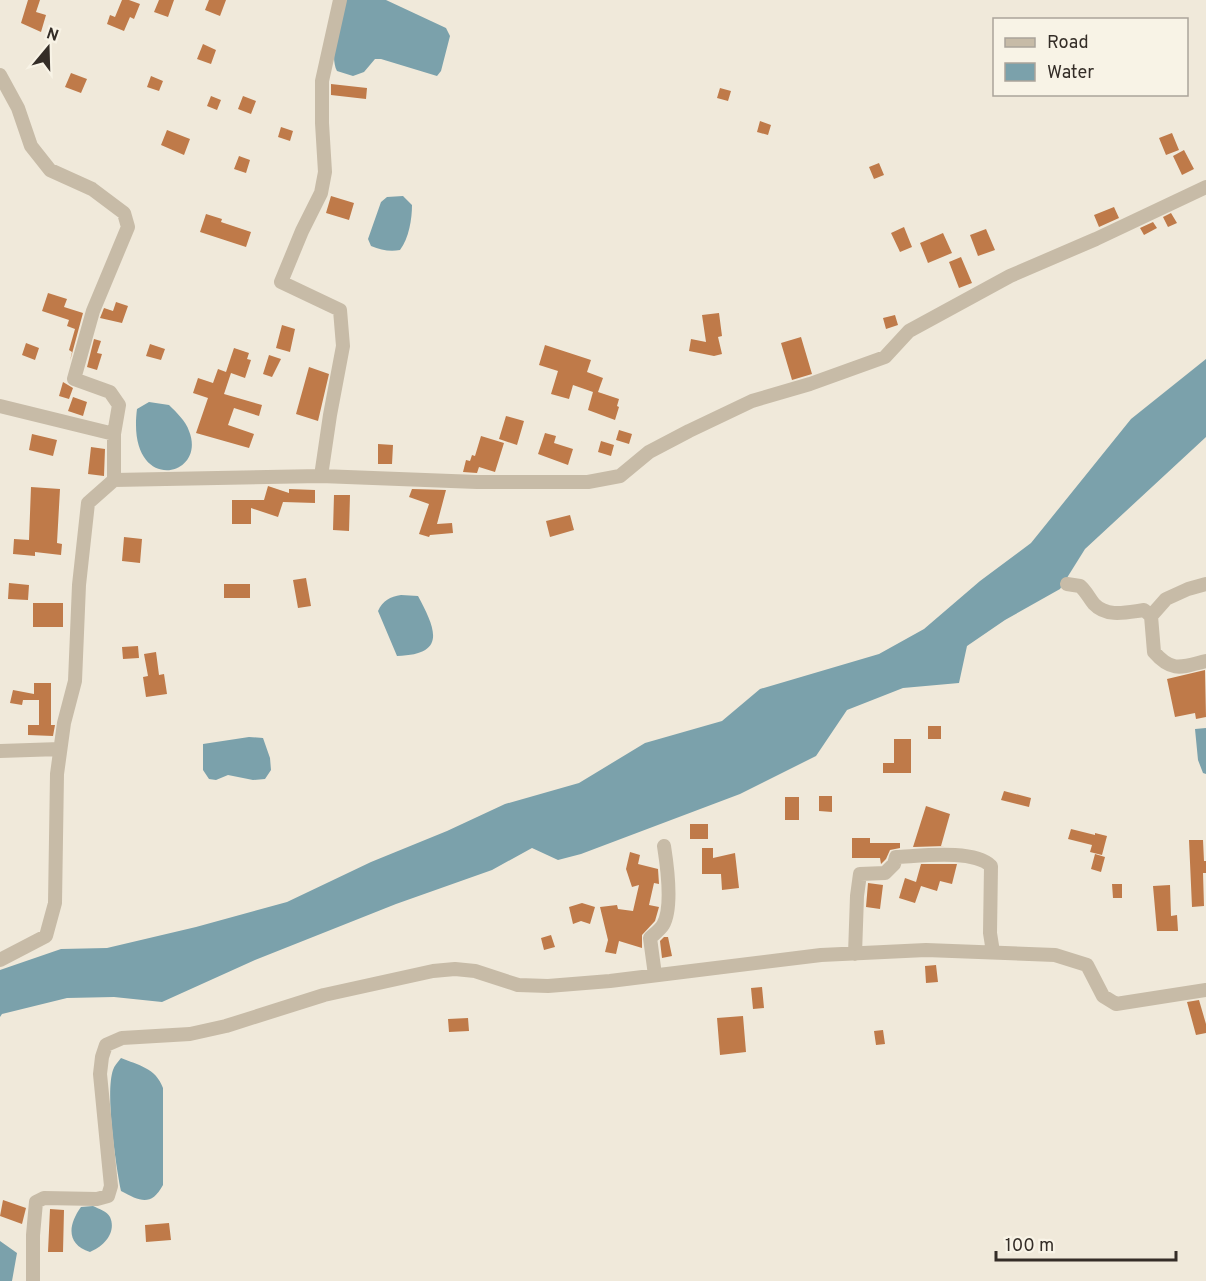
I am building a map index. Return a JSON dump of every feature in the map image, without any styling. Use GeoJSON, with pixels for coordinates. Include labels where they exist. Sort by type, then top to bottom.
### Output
{"type":"FeatureCollection","features":[{"type":"Feature","properties":{"kind":"street"},"geometry":{"type":"LineString","coordinates":[[321,476],[343,346],[340,310],[281,282],[321,193],[325,172],[322,81],[340,0]]}},
{"type":"Feature","properties":{"kind":"street"},"geometry":{"type":"LineString","coordinates":[[0,75],[18,108],[31,146],[50,170],[92,189],[124,213],[128,227],[93,311],[74,379],[110,392],[118,405],[114,434],[114,480]]}},
{"type":"Feature","properties":{"kind":"street"},"geometry":{"type":"LineString","coordinates":[[0,960],[46,936],[55,903],[57,774],[64,723],[75,681],[79,585],[88,503],[114,480],[321,476],[477,482],[588,482],[620,476],[649,452],[752,401],[810,384],[885,357],[909,331],[1010,276],[1096,239],[1206,187]]}},
{"type":"Feature","properties":{"kind":"street"},"geometry":{"type":"LineString","coordinates":[[0,406],[114,434]]}},
{"type":"Feature","properties":{"kind":"street"},"geometry":{"type":"LineString","coordinates":[[1067,584],[1080,586],[1096,606],[1106,612],[1122,613],[1144,610],[1151,616],[1154,652],[1170,666],[1178,668],[1206,661]]}},
{"type":"Feature","properties":{"kind":"street"},"geometry":{"type":"LineString","coordinates":[[1151,616],[1166,599],[1206,584]]}},
{"type":"Feature","properties":{"kind":"street"},"geometry":{"type":"LineString","coordinates":[[0,751],[60,749]]}},
{"type":"Feature","properties":{"kind":"street"},"geometry":{"type":"LineString","coordinates":[[655,975],[650,938],[663,925],[667,916],[669,873],[664,846]]}},
{"type":"Feature","properties":{"kind":"street"},"geometry":{"type":"LineString","coordinates":[[855,954],[860,874],[885,873],[894,864],[896,857],[939,855],[968,856],[985,861],[991,866],[990,933],[993,952]]}},
{"type":"Feature","properties":{"kind":"street"},"geometry":{"type":"LineString","coordinates":[[33,1281],[36,1202],[44,1198],[97,1199],[108,1196],[111,1186],[100,1074],[106,1045],[122,1038],[190,1035],[324,995],[433,971],[455,969],[475,971],[518,985],[548,986],[821,956],[926,950],[1055,955],[1087,965],[1103,996],[1116,1004],[1206,990]]}},
{"type":"Feature","properties":{"kind":"water"},"geometry":{"type":"Polygon","coordinates":[[[346,0],[386,0],[446,28],[450,36],[441,71],[437,76],[375,59],[364,72],[353,76],[337,71],[335,46],[346,0]]]}},
{"type":"Feature","properties":{"kind":"water"},"geometry":{"type":"Polygon","coordinates":[[[403,196],[412,205],[406,240],[400,250],[382,250],[371,246],[368,239],[381,202],[387,197],[403,196]]]}},
{"type":"Feature","properties":{"kind":"water"},"geometry":{"type":"Polygon","coordinates":[[[1206,359],[1206,437],[1085,549],[1060,589],[1005,620],[967,646],[959,683],[903,688],[847,710],[816,756],[740,794],[581,854],[558,860],[532,848],[492,870],[396,904],[255,960],[162,1002],[114,997],[67,998],[2,1014],[0,1017],[0,970],[61,949],[107,948],[287,902],[371,862],[505,804],[579,783],[645,743],[722,721],[760,689],[879,654],[924,629],[980,581],[1031,543],[1131,419],[1206,359]]]}},
{"type":"Feature","properties":{"kind":"water"},"geometry":{"type":"Polygon","coordinates":[[[149,402],[169,405],[188,427],[192,447],[187,460],[178,468],[166,470],[154,467],[143,456],[137,437],[137,409],[149,402]]]}},
{"type":"Feature","properties":{"kind":"water"},"geometry":{"type":"Polygon","coordinates":[[[401,595],[418,596],[429,619],[433,638],[431,645],[424,651],[397,656],[378,611],[387,600],[401,595]]]}},
{"type":"Feature","properties":{"kind":"water"},"geometry":{"type":"Polygon","coordinates":[[[1206,728],[1206,774],[1203,773],[1198,760],[1195,729],[1206,728]]]}},
{"type":"Feature","properties":{"kind":"water"},"geometry":{"type":"Polygon","coordinates":[[[249,737],[263,738],[270,758],[271,770],[265,779],[253,780],[228,775],[216,780],[209,779],[203,770],[203,744],[249,737]]]}},
{"type":"Feature","properties":{"kind":"water"},"geometry":{"type":"Polygon","coordinates":[[[121,1058],[151,1072],[163,1088],[163,1185],[154,1197],[145,1200],[121,1191],[114,1148],[110,1095],[113,1070],[121,1058]]]}},
{"type":"Feature","properties":{"kind":"water"},"geometry":{"type":"Polygon","coordinates":[[[93,1206],[109,1215],[112,1229],[104,1243],[90,1252],[82,1249],[73,1239],[72,1227],[81,1207],[93,1206]]]}},
{"type":"Feature","properties":{"kind":"water"},"geometry":{"type":"Polygon","coordinates":[[[0,1241],[17,1253],[12,1281],[0,1281],[0,1241]]]}},
{"type":"Feature","properties":{"kind":"building"},"geometry":{"type":"Polygon","coordinates":[[[28,0],[40,0],[36,12],[46,15],[41,32],[21,23],[28,0]]]}},
{"type":"Feature","properties":{"kind":"building"},"geometry":{"type":"Polygon","coordinates":[[[122,0],[140,4],[134,19],[130,17],[124,31],[107,24],[110,15],[115,17],[122,0]]]}},
{"type":"Feature","properties":{"kind":"building"},"geometry":{"type":"Polygon","coordinates":[[[159,0],[174,0],[168,17],[154,12],[159,0]]]}},
{"type":"Feature","properties":{"kind":"building"},"geometry":{"type":"Polygon","coordinates":[[[209,0],[226,0],[220,16],[205,10],[209,0]]]}},
{"type":"Feature","properties":{"kind":"building"},"geometry":{"type":"Polygon","coordinates":[[[203,44],[216,50],[211,64],[197,59],[203,44]]]}},
{"type":"Feature","properties":{"kind":"building"},"geometry":{"type":"Polygon","coordinates":[[[71,73],[87,79],[81,93],[65,87],[71,73]]]}},
{"type":"Feature","properties":{"kind":"building"},"geometry":{"type":"Polygon","coordinates":[[[151,76],[163,81],[159,91],[147,87],[151,76]]]}},
{"type":"Feature","properties":{"kind":"building"},"geometry":{"type":"Polygon","coordinates":[[[331,84],[367,88],[366,99],[331,95],[331,84]]]}},
{"type":"Feature","properties":{"kind":"building"},"geometry":{"type":"Polygon","coordinates":[[[720,88],[731,91],[728,101],[717,98],[720,88]]]}},
{"type":"Feature","properties":{"kind":"building"},"geometry":{"type":"Polygon","coordinates":[[[211,96],[221,100],[217,110],[207,106],[211,96]]]}},
{"type":"Feature","properties":{"kind":"building"},"geometry":{"type":"Polygon","coordinates":[[[243,96],[256,101],[251,114],[238,109],[243,96]]]}},
{"type":"Feature","properties":{"kind":"building"},"geometry":{"type":"Polygon","coordinates":[[[760,121],[771,125],[768,135],[757,132],[760,121]]]}},
{"type":"Feature","properties":{"kind":"building"},"geometry":{"type":"Polygon","coordinates":[[[281,127],[293,131],[290,141],[278,137],[281,127]]]}},
{"type":"Feature","properties":{"kind":"building"},"geometry":{"type":"Polygon","coordinates":[[[167,130],[190,139],[184,155],[161,145],[167,130]]]}},
{"type":"Feature","properties":{"kind":"building"},"geometry":{"type":"Polygon","coordinates":[[[1172,133],[1179,150],[1166,155],[1159,138],[1172,133]]]}},
{"type":"Feature","properties":{"kind":"building"},"geometry":{"type":"Polygon","coordinates":[[[1184,150],[1194,169],[1182,175],[1173,156],[1184,150]]]}},
{"type":"Feature","properties":{"kind":"building"},"geometry":{"type":"Polygon","coordinates":[[[239,156],[250,160],[246,173],[234,169],[239,156]]]}},
{"type":"Feature","properties":{"kind":"building"},"geometry":{"type":"Polygon","coordinates":[[[879,163],[884,175],[874,179],[869,167],[879,163]]]}},
{"type":"Feature","properties":{"kind":"building"},"geometry":{"type":"Polygon","coordinates":[[[331,196],[354,203],[349,220],[326,213],[331,196]]]}},
{"type":"Feature","properties":{"kind":"building"},"geometry":{"type":"Polygon","coordinates":[[[1114,207],[1119,218],[1099,227],[1094,215],[1114,207]]]}},
{"type":"Feature","properties":{"kind":"building"},"geometry":{"type":"Polygon","coordinates":[[[1171,213],[1177,223],[1168,227],[1163,217],[1171,213]]]}},
{"type":"Feature","properties":{"kind":"building"},"geometry":{"type":"Polygon","coordinates":[[[206,214],[222,219],[221,222],[251,232],[246,247],[200,232],[206,214]]]}},
{"type":"Feature","properties":{"kind":"building"},"geometry":{"type":"Polygon","coordinates":[[[1153,222],[1157,228],[1144,235],[1140,228],[1153,222]]]}},
{"type":"Feature","properties":{"kind":"building"},"geometry":{"type":"Polygon","coordinates":[[[904,227],[912,247],[900,252],[891,233],[904,227]]]}},
{"type":"Feature","properties":{"kind":"building"},"geometry":{"type":"Polygon","coordinates":[[[986,229],[995,250],[978,256],[970,235],[986,229]]]}},
{"type":"Feature","properties":{"kind":"building"},"geometry":{"type":"Polygon","coordinates":[[[943,233],[952,253],[928,263],[920,243],[943,233]]]}},
{"type":"Feature","properties":{"kind":"building"},"geometry":{"type":"Polygon","coordinates":[[[961,257],[972,283],[959,288],[949,262],[961,257]]]}},
{"type":"Feature","properties":{"kind":"building"},"geometry":{"type":"Polygon","coordinates":[[[48,293],[67,299],[64,307],[83,313],[70,361],[72,352],[69,350],[75,329],[67,326],[69,320],[42,311],[48,293]]]}},
{"type":"Feature","properties":{"kind":"building"},"geometry":{"type":"Polygon","coordinates":[[[116,302],[128,306],[122,323],[100,318],[104,308],[113,311],[116,302]]]}},
{"type":"Feature","properties":{"kind":"building"},"geometry":{"type":"Polygon","coordinates":[[[719,313],[722,336],[718,337],[722,354],[714,356],[689,351],[691,339],[706,342],[702,315],[719,313]]]}},
{"type":"Feature","properties":{"kind":"building"},"geometry":{"type":"Polygon","coordinates":[[[895,315],[898,325],[886,329],[883,318],[895,315]]]}},
{"type":"Feature","properties":{"kind":"building"},"geometry":{"type":"Polygon","coordinates":[[[282,325],[295,329],[290,352],[276,348],[282,325]]]}},
{"type":"Feature","properties":{"kind":"building"},"geometry":{"type":"Polygon","coordinates":[[[801,337],[812,374],[792,380],[781,343],[801,337]]]}},
{"type":"Feature","properties":{"kind":"building"},"geometry":{"type":"Polygon","coordinates":[[[94,339],[101,341],[97,353],[102,354],[97,370],[87,367],[94,339]]]}},
{"type":"Feature","properties":{"kind":"building"},"geometry":{"type":"Polygon","coordinates":[[[26,343],[39,348],[35,360],[22,355],[26,343]]]}},
{"type":"Feature","properties":{"kind":"building"},"geometry":{"type":"Polygon","coordinates":[[[150,344],[165,349],[161,360],[146,356],[150,344]]]}},
{"type":"Feature","properties":{"kind":"building"},"geometry":{"type":"Polygon","coordinates":[[[545,345],[591,360],[587,372],[603,378],[598,392],[619,399],[615,420],[588,410],[593,392],[573,385],[569,399],[551,394],[558,371],[539,365],[545,345]]]}},
{"type":"Feature","properties":{"kind":"building"},"geometry":{"type":"Polygon","coordinates":[[[234,348],[249,353],[247,359],[251,360],[245,378],[231,373],[224,394],[262,405],[259,416],[234,408],[228,425],[254,434],[249,448],[196,433],[208,398],[193,393],[198,378],[213,383],[218,369],[226,372],[234,348]]]}},
{"type":"Feature","properties":{"kind":"building"},"geometry":{"type":"Polygon","coordinates":[[[269,355],[281,359],[272,377],[263,374],[269,355]]]}},
{"type":"Feature","properties":{"kind":"building"},"geometry":{"type":"Polygon","coordinates":[[[309,367],[329,374],[318,421],[296,414],[309,367]]]}},
{"type":"Feature","properties":{"kind":"building"},"geometry":{"type":"Polygon","coordinates":[[[63,382],[73,388],[69,399],[59,396],[63,382]]]}},
{"type":"Feature","properties":{"kind":"building"},"geometry":{"type":"Polygon","coordinates":[[[73,397],[87,402],[83,416],[68,411],[73,397]]]}},
{"type":"Feature","properties":{"kind":"building"},"geometry":{"type":"Polygon","coordinates":[[[506,416],[524,421],[517,445],[499,439],[506,416]]]}},
{"type":"Feature","properties":{"kind":"building"},"geometry":{"type":"Polygon","coordinates":[[[619,430],[632,434],[629,444],[616,440],[619,430]]]}},
{"type":"Feature","properties":{"kind":"building"},"geometry":{"type":"Polygon","coordinates":[[[545,433],[556,436],[554,443],[573,449],[568,465],[538,454],[545,433]]]}},
{"type":"Feature","properties":{"kind":"building"},"geometry":{"type":"Polygon","coordinates":[[[32,434],[57,440],[53,456],[29,450],[32,434]]]}},
{"type":"Feature","properties":{"kind":"building"},"geometry":{"type":"Polygon","coordinates":[[[481,436],[504,443],[495,472],[479,467],[477,473],[463,472],[466,460],[470,461],[472,455],[475,456],[481,436]]]}},
{"type":"Feature","properties":{"kind":"building"},"geometry":{"type":"Polygon","coordinates":[[[601,441],[614,445],[611,456],[598,452],[601,441]]]}},
{"type":"Feature","properties":{"kind":"building"},"geometry":{"type":"Polygon","coordinates":[[[378,444],[393,445],[392,464],[378,464],[378,444]]]}},
{"type":"Feature","properties":{"kind":"building"},"geometry":{"type":"Polygon","coordinates":[[[91,447],[105,449],[104,476],[88,474],[91,447]]]}},
{"type":"Feature","properties":{"kind":"building"},"geometry":{"type":"Polygon","coordinates":[[[268,486],[289,493],[289,489],[315,490],[315,503],[283,502],[278,517],[251,508],[251,524],[232,524],[232,500],[264,500],[268,486]]]}},
{"type":"Feature","properties":{"kind":"building"},"geometry":{"type":"Polygon","coordinates":[[[31,487],[60,489],[57,543],[62,544],[61,555],[35,552],[35,556],[13,554],[14,539],[29,540],[31,487]]]}},
{"type":"Feature","properties":{"kind":"building"},"geometry":{"type":"Polygon","coordinates":[[[412,489],[446,490],[437,524],[452,523],[453,533],[430,535],[429,537],[419,534],[429,504],[409,497],[412,489]]]}},
{"type":"Feature","properties":{"kind":"building"},"geometry":{"type":"Polygon","coordinates":[[[334,495],[350,495],[349,531],[333,530],[334,495]]]}},
{"type":"Feature","properties":{"kind":"building"},"geometry":{"type":"Polygon","coordinates":[[[570,515],[574,530],[550,537],[546,521],[570,515]]]}},
{"type":"Feature","properties":{"kind":"building"},"geometry":{"type":"Polygon","coordinates":[[[124,537],[142,539],[140,563],[122,561],[124,537]]]}},
{"type":"Feature","properties":{"kind":"building"},"geometry":{"type":"Polygon","coordinates":[[[306,578],[311,606],[298,608],[293,580],[306,578]]]}},
{"type":"Feature","properties":{"kind":"building"},"geometry":{"type":"Polygon","coordinates":[[[9,583],[29,585],[28,600],[8,599],[9,583]]]}},
{"type":"Feature","properties":{"kind":"building"},"geometry":{"type":"Polygon","coordinates":[[[224,584],[250,584],[250,598],[224,598],[224,584]]]}},
{"type":"Feature","properties":{"kind":"building"},"geometry":{"type":"Polygon","coordinates":[[[33,603],[63,603],[63,627],[33,627],[33,603]]]}},
{"type":"Feature","properties":{"kind":"building"},"geometry":{"type":"Polygon","coordinates":[[[138,646],[139,658],[123,659],[122,647],[138,646]]]}},
{"type":"Feature","properties":{"kind":"building"},"geometry":{"type":"Polygon","coordinates":[[[156,652],[159,675],[164,674],[167,694],[146,697],[143,677],[148,676],[144,654],[156,652]]]}},
{"type":"Feature","properties":{"kind":"building"},"geometry":{"type":"Polygon","coordinates":[[[1205,670],[1206,717],[1196,719],[1195,713],[1175,717],[1167,679],[1205,670]]]}},
{"type":"Feature","properties":{"kind":"building"},"geometry":{"type":"Polygon","coordinates":[[[34,683],[51,683],[51,725],[55,725],[53,736],[28,735],[28,725],[39,725],[39,700],[23,700],[22,705],[10,703],[13,690],[34,694],[34,683]]]}},
{"type":"Feature","properties":{"kind":"building"},"geometry":{"type":"Polygon","coordinates":[[[928,726],[941,726],[941,739],[928,739],[928,726]]]}},
{"type":"Feature","properties":{"kind":"building"},"geometry":{"type":"Polygon","coordinates":[[[894,739],[911,739],[911,773],[883,773],[883,763],[894,763],[894,739]]]}},
{"type":"Feature","properties":{"kind":"building"},"geometry":{"type":"Polygon","coordinates":[[[1004,791],[1031,798],[1029,807],[1001,800],[1004,791]]]}},
{"type":"Feature","properties":{"kind":"building"},"geometry":{"type":"Polygon","coordinates":[[[819,796],[832,796],[832,812],[819,811],[819,796]]]}},
{"type":"Feature","properties":{"kind":"building"},"geometry":{"type":"Polygon","coordinates":[[[785,797],[799,797],[799,820],[785,820],[785,797]]]}},
{"type":"Feature","properties":{"kind":"building"},"geometry":{"type":"Polygon","coordinates":[[[926,806],[950,814],[941,846],[945,846],[913,847],[926,806]]]}},
{"type":"Feature","properties":{"kind":"building"},"geometry":{"type":"Polygon","coordinates":[[[690,824],[708,824],[708,839],[690,839],[690,824]]]}},
{"type":"Feature","properties":{"kind":"building"},"geometry":{"type":"Polygon","coordinates":[[[1071,829],[1107,836],[1102,855],[1090,852],[1092,845],[1068,839],[1071,829]]]}},
{"type":"Feature","properties":{"kind":"building"},"geometry":{"type":"Polygon","coordinates":[[[852,838],[870,838],[870,843],[900,843],[900,848],[890,850],[881,864],[880,858],[852,858],[852,838]]]}},
{"type":"Feature","properties":{"kind":"building"},"geometry":{"type":"Polygon","coordinates":[[[1189,840],[1203,840],[1204,861],[1206,861],[1206,873],[1203,873],[1204,906],[1192,907],[1189,840]]]}},
{"type":"Feature","properties":{"kind":"building"},"geometry":{"type":"Polygon","coordinates":[[[702,848],[713,848],[713,858],[735,853],[739,888],[722,890],[721,874],[702,874],[702,848]]]}},
{"type":"Feature","properties":{"kind":"building"},"geometry":{"type":"Polygon","coordinates":[[[630,852],[640,855],[638,864],[658,869],[659,884],[654,883],[649,905],[659,907],[655,921],[642,935],[642,948],[619,941],[616,954],[605,952],[608,940],[600,907],[617,905],[618,909],[633,911],[639,885],[632,887],[626,869],[630,852]]]}},
{"type":"Feature","properties":{"kind":"building"},"geometry":{"type":"Polygon","coordinates":[[[1095,854],[1105,857],[1101,872],[1091,869],[1095,854]]]}},
{"type":"Feature","properties":{"kind":"building"},"geometry":{"type":"Polygon","coordinates":[[[921,864],[957,864],[952,884],[940,881],[937,891],[921,886],[915,903],[899,898],[905,878],[916,882],[921,864]]]}},
{"type":"Feature","properties":{"kind":"building"},"geometry":{"type":"Polygon","coordinates":[[[868,883],[883,885],[880,909],[866,907],[868,883]]]}},
{"type":"Feature","properties":{"kind":"building"},"geometry":{"type":"Polygon","coordinates":[[[1112,884],[1122,884],[1122,898],[1113,898],[1112,884]]]}},
{"type":"Feature","properties":{"kind":"building"},"geometry":{"type":"Polygon","coordinates":[[[1170,885],[1171,916],[1177,915],[1178,931],[1157,931],[1153,886],[1170,885]]]}},
{"type":"Feature","properties":{"kind":"building"},"geometry":{"type":"Polygon","coordinates":[[[582,903],[595,907],[590,924],[581,921],[573,924],[569,907],[582,903]]]}},
{"type":"Feature","properties":{"kind":"building"},"geometry":{"type":"Polygon","coordinates":[[[551,935],[555,947],[544,950],[541,938],[551,935]]]}},
{"type":"Feature","properties":{"kind":"building"},"geometry":{"type":"Polygon","coordinates":[[[668,937],[672,956],[662,958],[660,941],[668,937]]]}},
{"type":"Feature","properties":{"kind":"building"},"geometry":{"type":"Polygon","coordinates":[[[936,965],[938,982],[926,983],[925,966],[936,965]]]}},
{"type":"Feature","properties":{"kind":"building"},"geometry":{"type":"Polygon","coordinates":[[[762,987],[764,1008],[753,1009],[751,988],[762,987]]]}},
{"type":"Feature","properties":{"kind":"building"},"geometry":{"type":"Polygon","coordinates":[[[1199,1000],[1206,1024],[1206,1033],[1196,1035],[1187,1002],[1199,1000]]]}},
{"type":"Feature","properties":{"kind":"building"},"geometry":{"type":"Polygon","coordinates":[[[743,1016],[746,1052],[720,1055],[717,1018],[743,1016]]]}},
{"type":"Feature","properties":{"kind":"building"},"geometry":{"type":"Polygon","coordinates":[[[468,1018],[469,1031],[449,1032],[448,1019],[468,1018]]]}},
{"type":"Feature","properties":{"kind":"building"},"geometry":{"type":"Polygon","coordinates":[[[883,1030],[885,1044],[876,1045],[874,1031],[883,1030]]]}},
{"type":"Feature","properties":{"kind":"building"},"geometry":{"type":"Polygon","coordinates":[[[3,1200],[26,1208],[22,1224],[0,1216],[3,1200]]]}},
{"type":"Feature","properties":{"kind":"building"},"geometry":{"type":"Polygon","coordinates":[[[50,1209],[64,1210],[63,1252],[48,1252],[50,1209]]]}},
{"type":"Feature","properties":{"kind":"building"},"geometry":{"type":"Polygon","coordinates":[[[169,1223],[171,1240],[146,1242],[145,1225],[169,1223]]]}}]}
